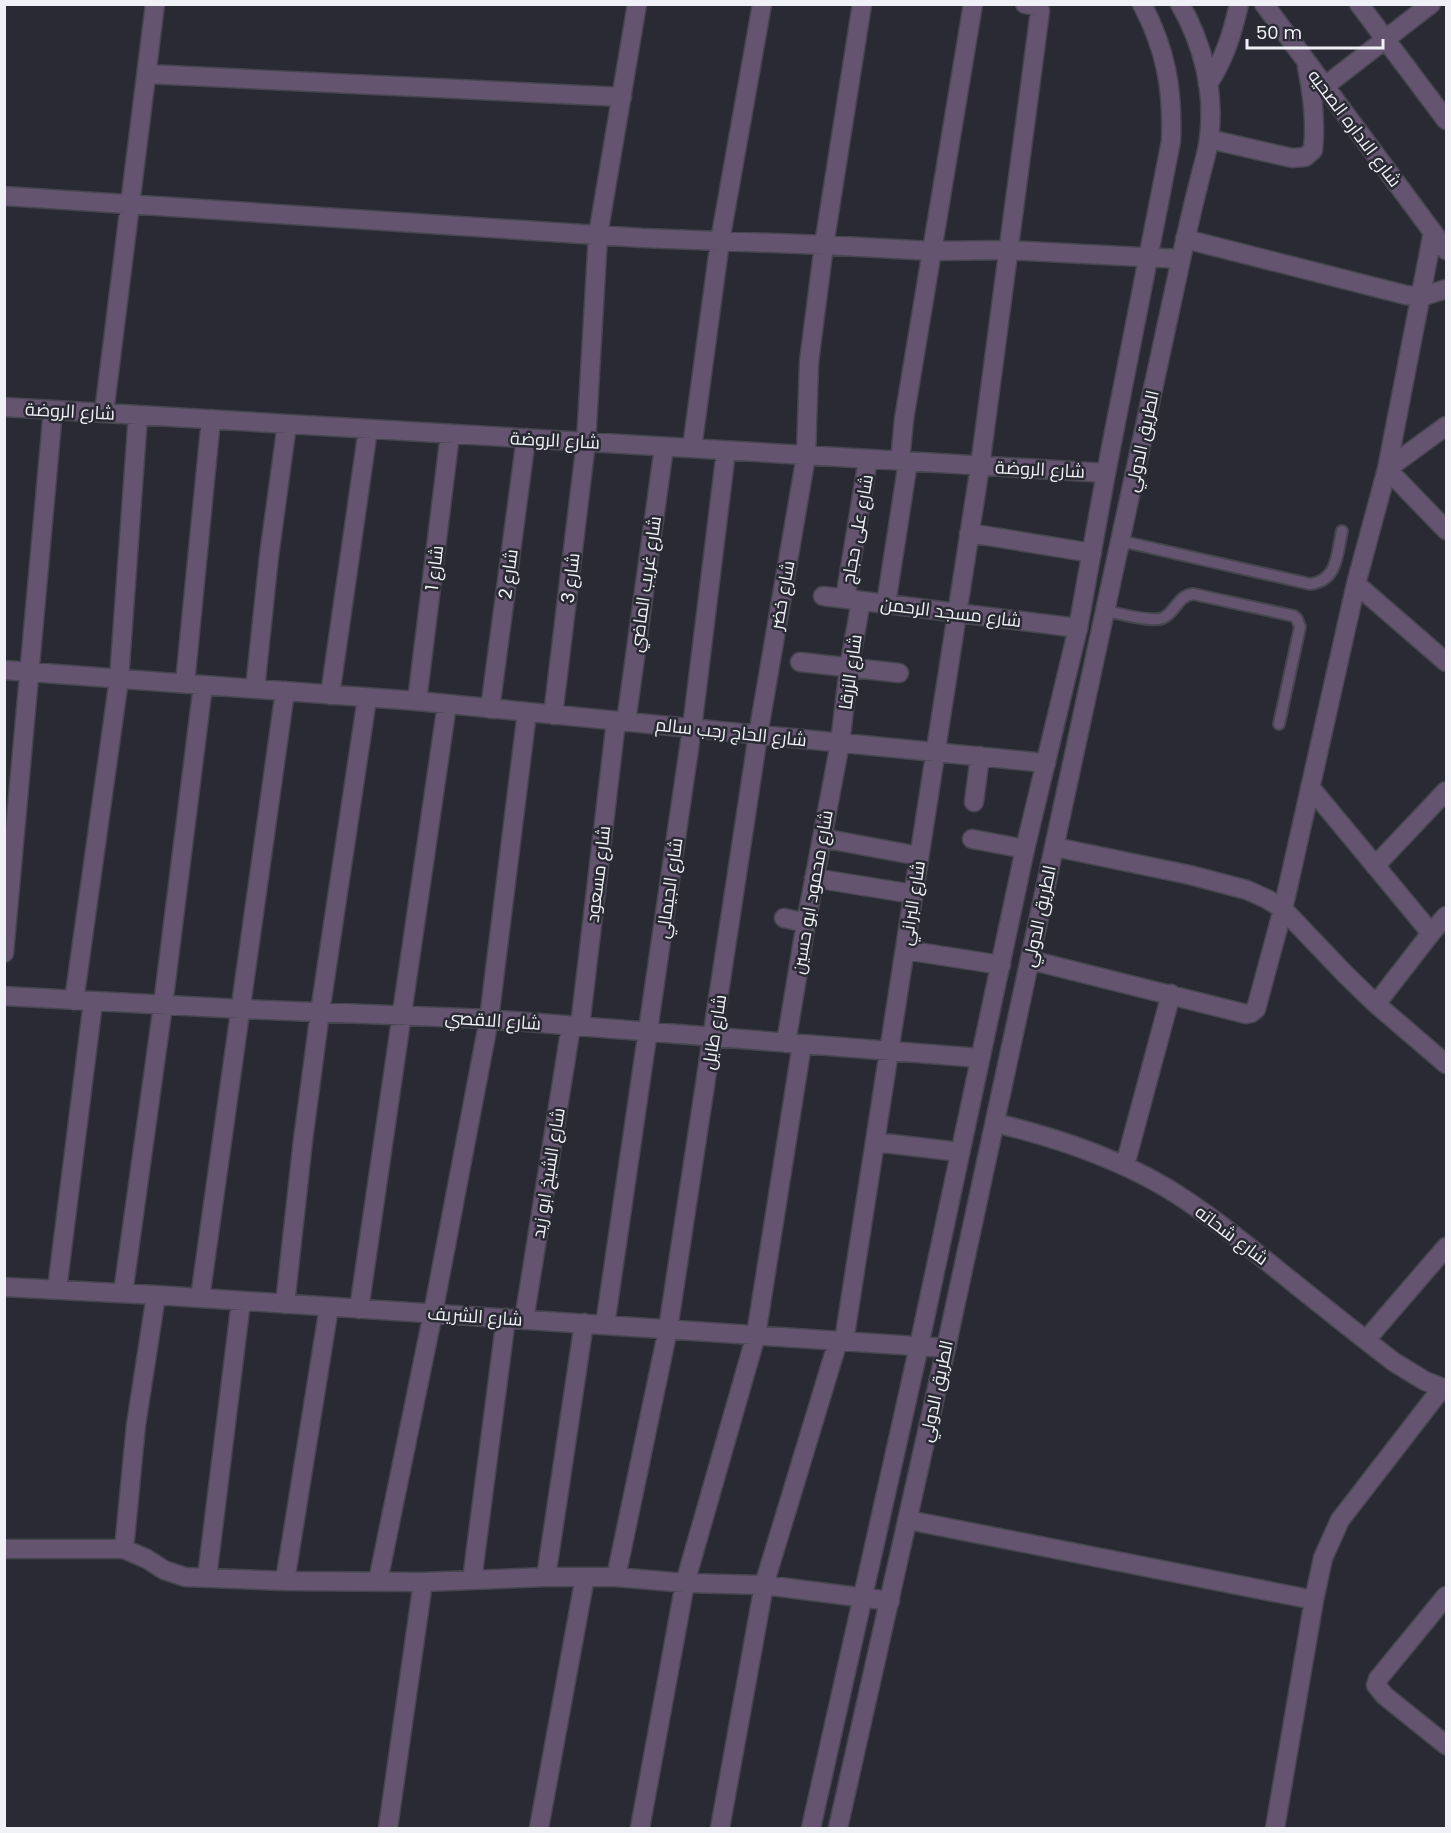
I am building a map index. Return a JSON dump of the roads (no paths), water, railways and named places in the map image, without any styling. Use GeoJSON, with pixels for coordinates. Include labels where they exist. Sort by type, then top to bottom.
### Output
{"type":"FeatureCollection","features":[{"type":"Feature","properties":{"kind":"street"},"geometry":{"type":"LineString","coordinates":[[104,413],[155,4]]}},
{"type":"Feature","properties":{"kind":"street","name":"شارع 3"},"geometry":{"type":"LineString","coordinates":[[553,715],[586,442],[598,236],[637,4]]}},
{"type":"Feature","properties":{"kind":"street"},"geometry":{"type":"LineString","coordinates":[[692,448],[720,241],[762,4]]}},
{"type":"Feature","properties":{"kind":"street","name":"شارع خضر"},"geometry":{"type":"LineString","coordinates":[[758,735],[806,456],[809,362],[824,245],[862,4]]}},
{"type":"Feature","properties":{"kind":"street"},"geometry":{"type":"LineString","coordinates":[[886,604],[904,461],[904,419],[973,4]]}},
{"type":"Feature","properties":{"kind":"street","name":"شارع البراني"},"geometry":{"type":"LineString","coordinates":[[720,1828],[764,1585],[841,1341],[875,1142],[980,466],[1040,11],[1037,6],[1025,4]]}},
{"type":"Feature","properties":{"kind":"street","name":"الطريق الدولي"},"geometry":{"type":"LineString","coordinates":[[811,1828],[919,1346],[1025,849],[1078,628],[1171,141],[1170,82],[1154,26],[1142,4]]}},
{"type":"Feature","properties":{"kind":"street","name":"الطريق الدولي"},"geometry":{"type":"LineString","coordinates":[[838,1828],[946,1348],[1185,239],[1209,139],[1208,84],[1201,51],[1180,4]]}},
{"type":"Feature","properties":{"kind":"street"},"geometry":{"type":"LineString","coordinates":[[1208,84],[1229,44],[1239,4]]}},
{"type":"Feature","properties":{"kind":"street","name":"شارع الاداره الصحيه"},"geometry":{"type":"LineString","coordinates":[[1264,4],[1446,250]]}},
{"type":"Feature","properties":{"kind":"street"},"geometry":{"type":"LineString","coordinates":[[1359,4],[1446,120]]}},
{"type":"Feature","properties":{"kind":"street"},"geometry":{"type":"LineString","coordinates":[[1325,86],[1431,4]]}},
{"type":"Feature","properties":{"kind":"street"},"geometry":{"type":"LineString","coordinates":[[1209,139],[1292,158],[1305,157],[1313,150],[1316,128],[1306,62]]}},
{"type":"Feature","properties":{"kind":"street"},"geometry":{"type":"LineString","coordinates":[[147,75],[622,97]]}},
{"type":"Feature","properties":{"kind":"street"},"geometry":{"type":"LineString","coordinates":[[4,196],[598,236],[932,251],[1008,250],[1181,260]]}},
{"type":"Feature","properties":{"kind":"street"},"geometry":{"type":"LineString","coordinates":[[1030,960],[1246,1014],[1256,1009],[1283,909],[1356,584],[1387,469],[1433,232]]}},
{"type":"Feature","properties":{"kind":"street"},"geometry":{"type":"LineString","coordinates":[[1185,239],[1406,295],[1421,297],[1446,289]]}},
{"type":"Feature","properties":{"kind":"street","name":"شارع الروضة"},"geometry":{"type":"LineString","coordinates":[[4,407],[1106,473]]}},
{"type":"Feature","properties":{"kind":"street"},"geometry":{"type":"LineString","coordinates":[[4,953],[53,410]]}},
{"type":"Feature","properties":{"kind":"street"},"geometry":{"type":"LineString","coordinates":[[74,1001],[119,679],[138,415]]}},
{"type":"Feature","properties":{"kind":"street"},"geometry":{"type":"LineString","coordinates":[[123,1293],[163,1005],[194,684],[211,419]]}},
{"type":"Feature","properties":{"kind":"street"},"geometry":{"type":"LineString","coordinates":[[255,689],[269,556],[287,424]]}},
{"type":"Feature","properties":{"kind":"street"},"geometry":{"type":"LineString","coordinates":[[1387,469],[1446,426]]}},
{"type":"Feature","properties":{"kind":"street"},"geometry":{"type":"LineString","coordinates":[[330,695],[368,429]]}},
{"type":"Feature","properties":{"kind":"street","name":"شارع 1"},"geometry":{"type":"LineString","coordinates":[[417,701],[450,434]]}},
{"type":"Feature","properties":{"kind":"street","name":"شارع 2"},"geometry":{"type":"LineString","coordinates":[[490,709],[526,438]]}},
{"type":"Feature","properties":{"kind":"street","name":"شارع غريب الماضي"},"geometry":{"type":"LineString","coordinates":[[621,721],[664,447]]}},
{"type":"Feature","properties":{"kind":"street","name":"شارع الجيمالي"},"geometry":{"type":"LineString","coordinates":[[604,1325],[692,728],[726,451]]}},
{"type":"Feature","properties":{"kind":"street","name":"شارع على حجاج"},"geometry":{"type":"LineString","coordinates":[[853,600],[868,459]]}},
{"type":"Feature","properties":{"kind":"street"},"geometry":{"type":"LineString","coordinates":[[1387,469],[1446,530]]}},
{"type":"Feature","properties":{"kind":"street"},"geometry":{"type":"LineString","coordinates":[[969,533],[1092,553]]}},
{"type":"Feature","properties":{"kind":"street"},"geometry":{"type":"LineString","coordinates":[[1356,584],[1446,662]]}},
{"type":"Feature","properties":{"kind":"street","name":"شارع مسجد الرحمن"},"geometry":{"type":"LineString","coordinates":[[824,596],[1078,628]]}},
{"type":"Feature","properties":{"kind":"street","name":"شارع الزرقا"},"geometry":{"type":"LineString","coordinates":[[840,742],[849,668],[853,600]]}},
{"type":"Feature","properties":{"kind":"street"},"geometry":{"type":"LineString","coordinates":[[800,662],[899,674]]}},
{"type":"Feature","properties":{"kind":"street","name":"شارع الحاج رجب سالم"},"geometry":{"type":"LineString","coordinates":[[4,670],[417,701],[980,756],[1074,755]]}},
{"type":"Feature","properties":{"kind":"street"},"geometry":{"type":"LineString","coordinates":[[200,1298],[285,691]]}},
{"type":"Feature","properties":{"kind":"street"},"geometry":{"type":"LineString","coordinates":[[285,1304],[320,1012],[367,698]]}},
{"type":"Feature","properties":{"kind":"street"},"geometry":{"type":"LineString","coordinates":[[359,1309],[447,704]]}},
{"type":"Feature","properties":{"kind":"street"},"geometry":{"type":"LineString","coordinates":[[378,1581],[433,1313],[489,1019],[527,712]]}},
{"type":"Feature","properties":{"kind":"street","name":"شارع مسعود"},"geometry":{"type":"LineString","coordinates":[[575,1026],[621,721]]}},
{"type":"Feature","properties":{"kind":"street","name":"شارع طايل"},"geometry":{"type":"LineString","coordinates":[[616,1577],[668,1329],[758,735]]}},
{"type":"Feature","properties":{"kind":"street","name":"شارع محمود ابو حسين"},"geometry":{"type":"LineString","coordinates":[[640,1828],[685,1583],[756,1335],[794,1043],[806,923],[840,742]]}},
{"type":"Feature","properties":{"kind":"street"},"geometry":{"type":"LineString","coordinates":[[974,802],[980,756]]}},
{"type":"Feature","properties":{"kind":"street"},"geometry":{"type":"LineString","coordinates":[[1310,787],[1431,933]]}},
{"type":"Feature","properties":{"kind":"street"},"geometry":{"type":"LineString","coordinates":[[1375,866],[1446,790]]}},
{"type":"Feature","properties":{"kind":"street"},"geometry":{"type":"LineString","coordinates":[[822,838],[919,856]]}},
{"type":"Feature","properties":{"kind":"street"},"geometry":{"type":"LineString","coordinates":[[972,839],[1025,849]]}},
{"type":"Feature","properties":{"kind":"street"},"geometry":{"type":"LineString","coordinates":[[1054,847],[1190,875],[1247,890],[1267,899],[1283,909],[1376,1004],[1446,1062]]}},
{"type":"Feature","properties":{"kind":"street"},"geometry":{"type":"LineString","coordinates":[[814,878],[914,894]]}},
{"type":"Feature","properties":{"kind":"street"},"geometry":{"type":"LineString","coordinates":[[1376,1004],[1446,916]]}},
{"type":"Feature","properties":{"kind":"street"},"geometry":{"type":"LineString","coordinates":[[784,918],[806,923]]}},
{"type":"Feature","properties":{"kind":"street"},"geometry":{"type":"LineString","coordinates":[[905,950],[1001,965]]}},
{"type":"Feature","properties":{"kind":"street"},"geometry":{"type":"LineString","coordinates":[[1125,1165],[1171,994]]}},
{"type":"Feature","properties":{"kind":"street","name":"شارع الاقصي"},"geometry":{"type":"LineString","coordinates":[[4,996],[489,1019],[980,1058]]}},
{"type":"Feature","properties":{"kind":"street"},"geometry":{"type":"LineString","coordinates":[[57,1289],[93,1002]]}},
{"type":"Feature","properties":{"kind":"street","name":"شارع الشيخ ابو زيد"},"geometry":{"type":"LineString","coordinates":[[472,1580],[515,1319],[575,1026]]}},
{"type":"Feature","properties":{"kind":"street"},"geometry":{"type":"LineString","coordinates":[[976,1077],[1003,1083]]}},
{"type":"Feature","properties":{"kind":"street","name":"شارع شحاته"},"geometry":{"type":"LineString","coordinates":[[995,1123],[1039,1133],[1083,1148],[1125,1165],[1165,1187],[1204,1211],[1366,1340],[1410,1372],[1444,1388]]}},
{"type":"Feature","properties":{"kind":"street"},"geometry":{"type":"LineString","coordinates":[[875,1142],[960,1152]]}},
{"type":"Feature","properties":{"kind":"street"},"geometry":{"type":"LineString","coordinates":[[1366,1340],[1446,1247]]}},
{"type":"Feature","properties":{"kind":"street","name":"شارع الشريف"},"geometry":{"type":"LineString","coordinates":[[4,1287],[156,1295],[946,1348]]}},
{"type":"Feature","properties":{"kind":"street"},"geometry":{"type":"LineString","coordinates":[[124,1549],[136,1425],[156,1295]]}},
{"type":"Feature","properties":{"kind":"street"},"geometry":{"type":"LineString","coordinates":[[207,1577],[241,1301]]}},
{"type":"Feature","properties":{"kind":"street"},"geometry":{"type":"LineString","coordinates":[[285,1581],[329,1307]]}},
{"type":"Feature","properties":{"kind":"street"},"geometry":{"type":"LineString","coordinates":[[546,1577],[584,1323]]}},
{"type":"Feature","properties":{"kind":"street"},"geometry":{"type":"LineString","coordinates":[[1275,1828],[1323,1558],[1340,1520],[1444,1388]]}},
{"type":"Feature","properties":{"kind":"street"},"geometry":{"type":"LineString","coordinates":[[908,1520],[1314,1600]]}},
{"type":"Feature","properties":{"kind":"street"},"geometry":{"type":"LineString","coordinates":[[4,1549],[124,1549],[147,1559],[164,1570],[185,1577],[285,1581],[423,1582],[546,1577],[616,1577],[685,1583],[764,1585],[890,1601]]}},
{"type":"Feature","properties":{"kind":"street"},"geometry":{"type":"LineString","coordinates":[[538,1828],[585,1577]]}},
{"type":"Feature","properties":{"kind":"street"},"geometry":{"type":"LineString","coordinates":[[388,1828],[423,1582]]}},
{"type":"Feature","properties":{"kind":"street"},"geometry":{"type":"LineString","coordinates":[[1446,1596],[1378,1679],[1376,1685],[1385,1696],[1446,1744]]}},
{"type":"Feature","properties":{"kind":"lane"},"geometry":{"type":"LineString","coordinates":[[1121,541],[1310,584],[1325,580],[1330,575],[1334,568],[1342,531]]}},
{"type":"Feature","properties":{"kind":"lane"},"geometry":{"type":"LineString","coordinates":[[1105,611],[1157,619],[1167,615],[1182,597],[1193,594],[1294,616],[1300,627],[1280,724]]}}]}
